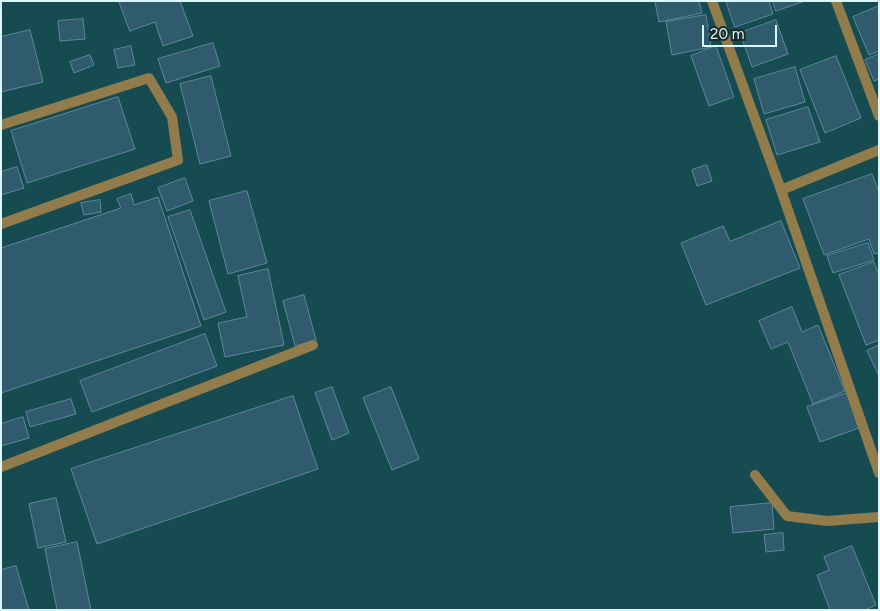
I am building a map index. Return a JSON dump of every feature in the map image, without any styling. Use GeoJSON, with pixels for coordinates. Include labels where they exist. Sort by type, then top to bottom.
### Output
{"type":"FeatureCollection","features":[{"type":"Feature","properties":{"kind":"street"},"geometry":{"type":"LineString","coordinates":[[712,1],[781,190],[879,473]]}},
{"type":"Feature","properties":{"kind":"street"},"geometry":{"type":"LineString","coordinates":[[836,1],[879,116]]}},
{"type":"Feature","properties":{"kind":"street"},"geometry":{"type":"LineString","coordinates":[[1,125],[149,78],[172,117],[178,160],[1,224]]}},
{"type":"Feature","properties":{"kind":"street"},"geometry":{"type":"LineString","coordinates":[[781,190],[879,150]]}},
{"type":"Feature","properties":{"kind":"street"},"geometry":{"type":"LineString","coordinates":[[1,467],[313,345]]}},
{"type":"Feature","properties":{"kind":"street"},"geometry":{"type":"LineString","coordinates":[[755,474],[787,516],[827,521],[879,517]]}},
{"type":"Feature","properties":{"kind":"building"},"geometry":{"type":"Polygon","coordinates":[[[119,1],[180,1],[193,36],[163,46],[155,22],[130,31],[119,1]]]}},
{"type":"Feature","properties":{"kind":"building"},"geometry":{"type":"Polygon","coordinates":[[[699,1],[702,13],[659,22],[655,2],[699,1]]]}},
{"type":"Feature","properties":{"kind":"building"},"geometry":{"type":"Polygon","coordinates":[[[726,1],[769,1],[773,14],[735,27],[726,1]]]}},
{"type":"Feature","properties":{"kind":"building"},"geometry":{"type":"Polygon","coordinates":[[[773,1],[805,1],[776,11],[773,1]]]}},
{"type":"Feature","properties":{"kind":"building"},"geometry":{"type":"Polygon","coordinates":[[[879,6],[879,51],[869,55],[853,17],[879,6]]]}},
{"type":"Feature","properties":{"kind":"building"},"geometry":{"type":"Polygon","coordinates":[[[706,15],[711,47],[672,55],[666,22],[706,15]]]}},
{"type":"Feature","properties":{"kind":"building"},"geometry":{"type":"Polygon","coordinates":[[[83,19],[85,39],[60,41],[58,21],[83,19]]]}},
{"type":"Feature","properties":{"kind":"building"},"geometry":{"type":"Polygon","coordinates":[[[776,20],[788,54],[752,67],[740,33],[776,20]]]}},
{"type":"Feature","properties":{"kind":"building"},"geometry":{"type":"Polygon","coordinates":[[[30,30],[43,82],[1,92],[1,37],[30,30]]]}},
{"type":"Feature","properties":{"kind":"building"},"geometry":{"type":"Polygon","coordinates":[[[213,43],[220,66],[166,83],[158,59],[213,43]]]}},
{"type":"Feature","properties":{"kind":"building"},"geometry":{"type":"Polygon","coordinates":[[[131,46],[135,65],[118,68],[114,50],[131,46]]]}},
{"type":"Feature","properties":{"kind":"building"},"geometry":{"type":"Polygon","coordinates":[[[716,46],[734,97],[709,106],[691,56],[716,46]]]}},
{"type":"Feature","properties":{"kind":"building"},"geometry":{"type":"Polygon","coordinates":[[[879,54],[879,79],[874,81],[865,60],[879,54]]]}},
{"type":"Feature","properties":{"kind":"building"},"geometry":{"type":"Polygon","coordinates":[[[90,55],[94,65],[74,73],[70,62],[90,55]]]}},
{"type":"Feature","properties":{"kind":"building"},"geometry":{"type":"Polygon","coordinates":[[[836,56],[861,118],[825,133],[800,70],[836,56]]]}},
{"type":"Feature","properties":{"kind":"building"},"geometry":{"type":"Polygon","coordinates":[[[795,67],[805,102],[764,114],[754,79],[795,67]]]}},
{"type":"Feature","properties":{"kind":"building"},"geometry":{"type":"Polygon","coordinates":[[[211,76],[231,156],[200,164],[180,84],[211,76]]]}},
{"type":"Feature","properties":{"kind":"building"},"geometry":{"type":"Polygon","coordinates":[[[118,97],[135,149],[27,183],[11,131],[118,97]]]}},
{"type":"Feature","properties":{"kind":"building"},"geometry":{"type":"Polygon","coordinates":[[[808,107],[820,142],[777,155],[766,120],[808,107]]]}},
{"type":"Feature","properties":{"kind":"building"},"geometry":{"type":"Polygon","coordinates":[[[707,165],[712,181],[697,186],[692,170],[707,165]]]}},
{"type":"Feature","properties":{"kind":"building"},"geometry":{"type":"Polygon","coordinates":[[[17,167],[24,188],[1,195],[1,172],[17,167]]]}},
{"type":"Feature","properties":{"kind":"building"},"geometry":{"type":"Polygon","coordinates":[[[872,174],[879,192],[879,253],[874,254],[869,239],[824,255],[803,199],[872,174]]]}},
{"type":"Feature","properties":{"kind":"building"},"geometry":{"type":"Polygon","coordinates":[[[185,178],[193,201],[167,211],[158,188],[185,178]]]}},
{"type":"Feature","properties":{"kind":"building"},"geometry":{"type":"Polygon","coordinates":[[[247,191],[267,263],[228,274],[209,201],[247,191]]]}},
{"type":"Feature","properties":{"kind":"building"},"geometry":{"type":"Polygon","coordinates":[[[131,194],[134,205],[158,197],[201,326],[1,393],[1,248],[121,208],[117,199],[131,194]]]}},
{"type":"Feature","properties":{"kind":"building"},"geometry":{"type":"Polygon","coordinates":[[[100,200],[101,212],[84,215],[81,203],[100,200]]]}},
{"type":"Feature","properties":{"kind":"building"},"geometry":{"type":"Polygon","coordinates":[[[190,210],[226,312],[204,320],[168,217],[190,210]]]}},
{"type":"Feature","properties":{"kind":"building"},"geometry":{"type":"Polygon","coordinates":[[[781,221],[800,268],[706,305],[681,243],[723,226],[730,241],[781,221]]]}},
{"type":"Feature","properties":{"kind":"building"},"geometry":{"type":"Polygon","coordinates":[[[868,243],[874,260],[833,273],[827,256],[868,243]]]}},
{"type":"Feature","properties":{"kind":"building"},"geometry":{"type":"Polygon","coordinates":[[[874,262],[879,275],[879,340],[866,345],[839,275],[874,262]]]}},
{"type":"Feature","properties":{"kind":"building"},"geometry":{"type":"Polygon","coordinates":[[[268,269],[284,345],[225,357],[218,323],[247,317],[238,276],[268,269]]]}},
{"type":"Feature","properties":{"kind":"building"},"geometry":{"type":"Polygon","coordinates":[[[304,295],[316,340],[295,346],[283,301],[304,295]]]}},
{"type":"Feature","properties":{"kind":"building"},"geometry":{"type":"Polygon","coordinates":[[[792,307],[802,332],[818,325],[845,391],[813,404],[788,342],[771,349],[759,321],[792,307]]]}},
{"type":"Feature","properties":{"kind":"building"},"geometry":{"type":"Polygon","coordinates":[[[205,334],[217,366],[92,412],[80,381],[205,334]]]}},
{"type":"Feature","properties":{"kind":"building"},"geometry":{"type":"Polygon","coordinates":[[[879,345],[879,374],[878,374],[867,351],[879,345]]]}},
{"type":"Feature","properties":{"kind":"building"},"geometry":{"type":"Polygon","coordinates":[[[332,387],[349,433],[332,440],[315,393],[332,387]]]}},
{"type":"Feature","properties":{"kind":"building"},"geometry":{"type":"Polygon","coordinates":[[[391,387],[419,459],[392,470],[363,398],[391,387]]]}},
{"type":"Feature","properties":{"kind":"building"},"geometry":{"type":"Polygon","coordinates":[[[847,393],[859,428],[820,442],[807,407],[847,393]]]}},
{"type":"Feature","properties":{"kind":"building"},"geometry":{"type":"Polygon","coordinates":[[[293,396],[318,469],[97,544],[71,469],[293,396]]]}},
{"type":"Feature","properties":{"kind":"building"},"geometry":{"type":"Polygon","coordinates":[[[71,399],[76,414],[30,427],[26,412],[71,399]]]}},
{"type":"Feature","properties":{"kind":"building"},"geometry":{"type":"Polygon","coordinates":[[[23,417],[29,438],[1,446],[1,424],[23,417]]]}},
{"type":"Feature","properties":{"kind":"building"},"geometry":{"type":"Polygon","coordinates":[[[56,498],[66,542],[38,548],[29,504],[56,498]]]}},
{"type":"Feature","properties":{"kind":"building"},"geometry":{"type":"Polygon","coordinates":[[[772,503],[774,529],[733,533],[730,507],[772,503]]]}},
{"type":"Feature","properties":{"kind":"building"},"geometry":{"type":"Polygon","coordinates":[[[783,533],[784,550],[766,552],[764,535],[783,533]]]}},
{"type":"Feature","properties":{"kind":"building"},"geometry":{"type":"Polygon","coordinates":[[[77,542],[91,610],[57,610],[45,549],[77,542]]]}},
{"type":"Feature","properties":{"kind":"building"},"geometry":{"type":"Polygon","coordinates":[[[852,546],[876,605],[865,610],[830,610],[817,575],[829,570],[824,557],[852,546]]]}},
{"type":"Feature","properties":{"kind":"building"},"geometry":{"type":"Polygon","coordinates":[[[16,566],[29,610],[1,610],[1,570],[16,566]]]}}]}
